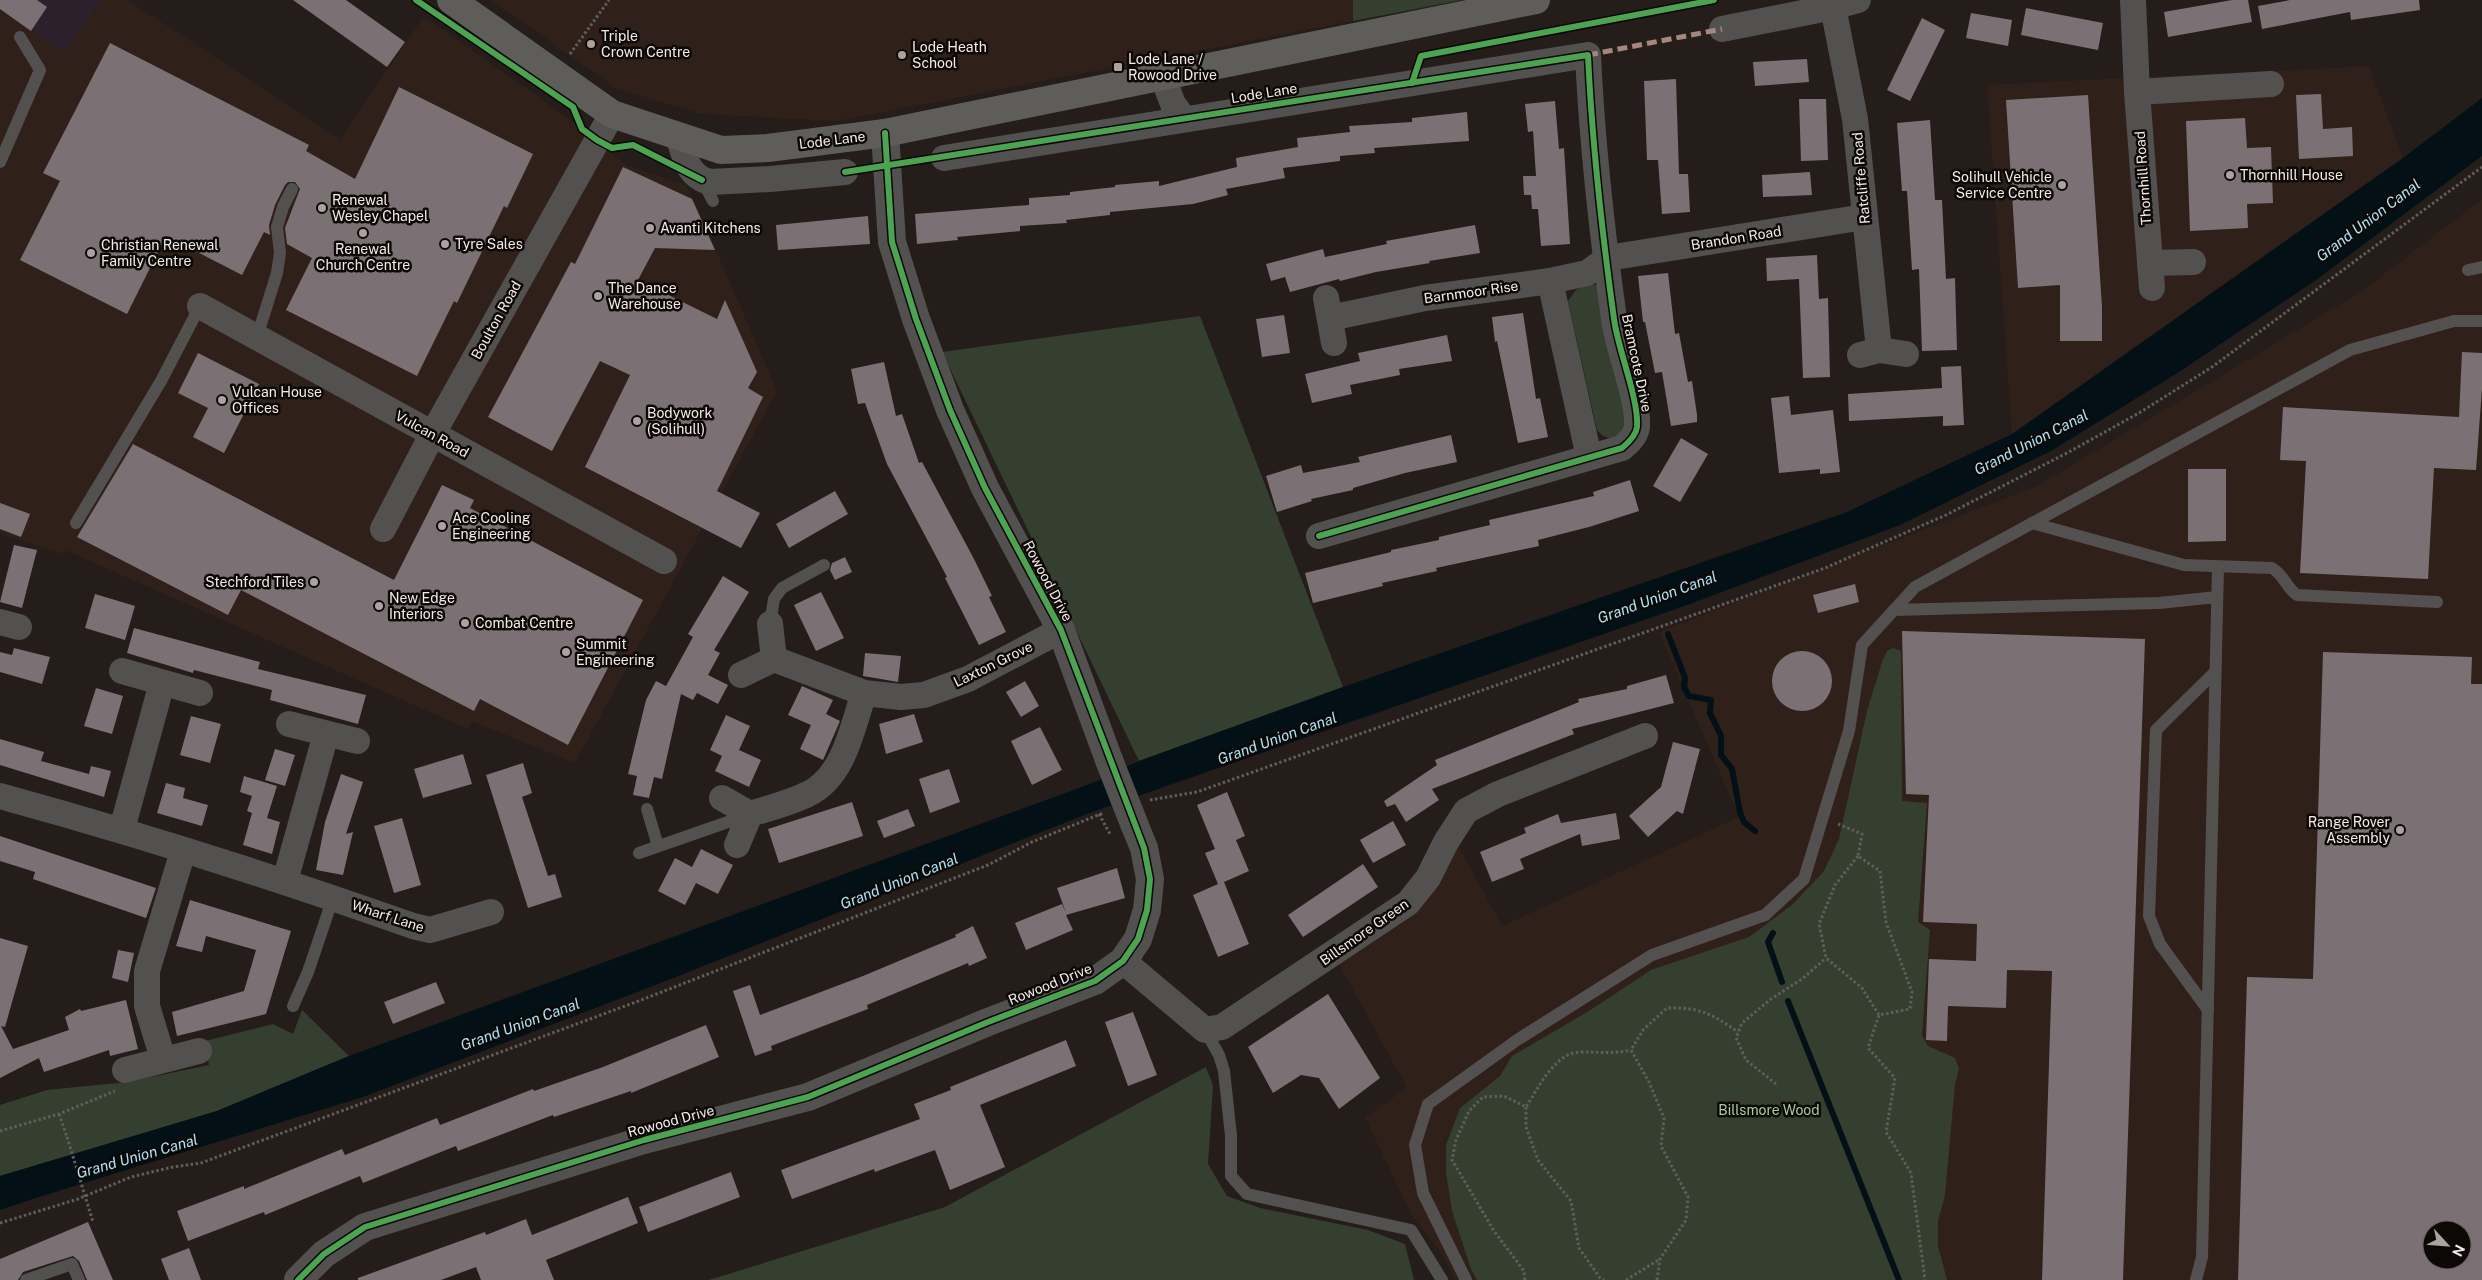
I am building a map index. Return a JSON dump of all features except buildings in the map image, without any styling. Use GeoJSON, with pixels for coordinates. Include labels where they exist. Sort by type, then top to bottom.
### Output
{"type":"FeatureCollection","features":[{"type":"Feature","properties":{"kind":"main road","name":"Lode Lane"},"geometry":{"type":"LineString","coordinates":[[451,0],[612,114],[679,138],[721,150],[768,148],[885,133],[1536,0]]}},
{"type":"Feature","properties":{"kind":"street"},"geometry":{"type":"LineString","coordinates":[[1722,29],[1833,7],[1858,0]]}},
{"type":"Feature","properties":{"kind":"street","name":"Thornhill Road"},"geometry":{"type":"LineString","coordinates":[[2133,0],[2137,92],[2151,276],[2193,262]]}},
{"type":"Feature","properties":{"kind":"street","name":"Ratcliffe Road"},"geometry":{"type":"LineString","coordinates":[[1833,7],[1855,119],[1864,217],[1869,353],[1906,354]]}},
{"type":"Feature","properties":{"kind":"street","name":"Lode Lane"},"geometry":{"type":"LineString","coordinates":[[944,158],[1184,118],[1588,55]]}},
{"type":"Feature","properties":{"kind":"street","name":"Bramcote Drive"},"geometry":{"type":"LineString","coordinates":[[1320,536],[1622,448],[1631,440],[1637,429],[1636,412],[1614,322],[1590,114],[1588,55]]}},
{"type":"Feature","properties":{"kind":"street"},"geometry":{"type":"LineString","coordinates":[[1162,75],[1173,104],[1184,118]]}},
{"type":"Feature","properties":{"kind":"street"},"geometry":{"type":"LineString","coordinates":[[2137,92],[2271,84]]}},
{"type":"Feature","properties":{"kind":"street","name":"Boulton Road"},"geometry":{"type":"LineString","coordinates":[[383,529],[432,435],[612,114]]}},
{"type":"Feature","properties":{"kind":"street","name":"Rowood Drive"},"geometry":{"type":"LineString","coordinates":[[298,1280],[324,1254],[365,1227],[644,1140],[808,1097],[988,1022],[1095,981],[1123,960],[1138,939],[1147,910],[1150,878],[1139,814],[1109,760],[1061,630],[981,479],[950,410],[916,319],[892,242],[885,133]]}},
{"type":"Feature","properties":{"kind":"street"},"geometry":{"type":"LineString","coordinates":[[679,138],[687,166],[708,191],[710,182],[845,172]]}},
{"type":"Feature","properties":{"kind":"street","name":"Brandon Road"},"geometry":{"type":"LineString","coordinates":[[1608,258],[1864,217]]}},
{"type":"Feature","properties":{"kind":"street","name":"Barnmoor Rise"},"geometry":{"type":"LineString","coordinates":[[1334,343],[1328,308],[1425,298],[1550,281],[1587,273],[1608,258]]}},
{"type":"Feature","properties":{"kind":"street"},"geometry":{"type":"LineString","coordinates":[[1550,281],[1589,457]]}},
{"type":"Feature","properties":{"kind":"street","name":"Vulcan Road"},"geometry":{"type":"LineString","coordinates":[[200,306],[664,561]]}},
{"type":"Feature","properties":{"kind":"street"},"geometry":{"type":"LineString","coordinates":[[741,675],[774,659],[770,624]]}},
{"type":"Feature","properties":{"kind":"street","name":"Laxton Grove"},"geometry":{"type":"LineString","coordinates":[[774,659],[864,693],[901,696],[924,695],[968,679],[1061,630]]}},
{"type":"Feature","properties":{"kind":"street"},"geometry":{"type":"LineString","coordinates":[[122,671],[200,693]]}},
{"type":"Feature","properties":{"kind":"street"},"geometry":{"type":"LineString","coordinates":[[122,829],[162,683]]}},
{"type":"Feature","properties":{"kind":"street"},"geometry":{"type":"LineString","coordinates":[[737,844],[750,814],[809,794],[829,780],[839,764],[864,693]]}},
{"type":"Feature","properties":{"kind":"street"},"geometry":{"type":"LineString","coordinates":[[289,724],[358,741]]}},
{"type":"Feature","properties":{"kind":"street"},"geometry":{"type":"LineString","coordinates":[[285,881],[326,734]]}},
{"type":"Feature","properties":{"kind":"street","name":"Billsmore Green"},"geometry":{"type":"LineString","coordinates":[[1205,1030],[1222,1027],[1263,1002],[1408,903],[1428,878],[1446,842],[1466,811],[1498,794],[1645,736]]}},
{"type":"Feature","properties":{"kind":"street","name":"Wharf Lane"},"geometry":{"type":"LineString","coordinates":[[0,796],[122,829],[183,851],[285,881],[430,930],[492,912]]}},
{"type":"Feature","properties":{"kind":"street"},"geometry":{"type":"LineString","coordinates":[[722,798],[750,814]]}},
{"type":"Feature","properties":{"kind":"street"},"geometry":{"type":"LineString","coordinates":[[163,1059],[147,1006],[147,971],[183,851]]}},
{"type":"Feature","properties":{"kind":"street"},"geometry":{"type":"LineString","coordinates":[[1123,960],[1205,1030]]}},
{"type":"Feature","properties":{"kind":"street"},"geometry":{"type":"LineString","coordinates":[[125,1070],[199,1050]]}},
{"type":"Feature","properties":{"kind":"lane"},"geometry":{"type":"LineString","coordinates":[[0,162],[40,70],[20,37]]}},
{"type":"Feature","properties":{"kind":"lane"},"geometry":{"type":"LineString","coordinates":[[257,337],[278,273],[280,254],[277,227],[283,207],[292,189]]}},
{"type":"Feature","properties":{"kind":"lane"},"geometry":{"type":"LineString","coordinates":[[2468,270],[2482,267]]}},
{"type":"Feature","properties":{"kind":"lane"},"geometry":{"type":"LineString","coordinates":[[76,523],[161,381],[200,306]]}},
{"type":"Feature","properties":{"kind":"lane"},"geometry":{"type":"LineString","coordinates":[[1466,1280],[1423,1193],[1415,1145],[1428,1104],[1517,1040],[1652,955],[1765,915],[1804,879],[1849,731],[1862,645],[1915,587],[2350,350],[2454,320],[2482,322]]}},
{"type":"Feature","properties":{"kind":"lane"},"geometry":{"type":"LineString","coordinates":[[2032,524],[2184,565],[2218,568],[2272,568],[2282,574],[2290,590],[2297,595],[2436,602]]}},
{"type":"Feature","properties":{"kind":"lane"},"geometry":{"type":"LineString","coordinates":[[770,624],[774,599],[782,588],[824,565]]}},
{"type":"Feature","properties":{"kind":"lane"},"geometry":{"type":"LineString","coordinates":[[2196,1280],[2202,1256],[2214,673],[2218,568]]}},
{"type":"Feature","properties":{"kind":"lane"},"geometry":{"type":"LineString","coordinates":[[1894,610],[2159,604],[2217,597]]}},
{"type":"Feature","properties":{"kind":"lane"},"geometry":{"type":"LineString","coordinates":[[2208,1010],[2160,944],[2149,916],[2156,730],[2214,673]]}},
{"type":"Feature","properties":{"kind":"lane"},"geometry":{"type":"LineString","coordinates":[[647,809],[658,846]]}},
{"type":"Feature","properties":{"kind":"lane"},"geometry":{"type":"LineString","coordinates":[[639,853],[750,814]]}},
{"type":"Feature","properties":{"kind":"lane"},"geometry":{"type":"LineString","coordinates":[[293,1006],[308,972],[333,898]]}},
{"type":"Feature","properties":{"kind":"lane"},"geometry":{"type":"LineString","coordinates":[[1205,1030],[1219,1055],[1224,1071],[1231,1136],[1231,1176],[1247,1194],[1411,1230],[1442,1280]]}},
{"type":"Feature","properties":{"kind":"lane"},"geometry":{"type":"LineString","coordinates":[[26,1280],[72,1264],[79,1280]]}},
{"type":"Feature","properties":{"kind":"path"},"geometry":{"type":"LineString","coordinates":[[543,65],[558,46],[570,54],[609,0]]}},
{"type":"Feature","properties":{"kind":"path"},"geometry":{"type":"LineString","coordinates":[[1139,814],[1196,792],[1815,572],[1946,515],[2067,453],[2212,367],[2482,167]]}},
{"type":"Feature","properties":{"kind":"path"},"geometry":{"type":"LineString","coordinates":[[0,1223],[78,1198],[131,1177],[173,1167],[201,1163],[618,1009],[988,865],[1032,842],[1108,812]]}},
{"type":"Feature","properties":{"kind":"path"},"geometry":{"type":"LineString","coordinates":[[1823,818],[1862,834],[1858,856],[1835,885],[1819,924],[1826,958],[1862,988],[1879,1015]]}},
{"type":"Feature","properties":{"kind":"path"},"geometry":{"type":"LineString","coordinates":[[1858,856],[1880,871],[1886,922],[1912,992],[1910,1009],[1879,1015]]}},
{"type":"Feature","properties":{"kind":"path"},"geometry":{"type":"LineString","coordinates":[[1776,1084],[1746,1060],[1736,1038],[1738,1032],[1742,1023],[1771,999],[1802,979],[1826,958]]}},
{"type":"Feature","properties":{"kind":"path"},"geometry":{"type":"LineString","coordinates":[[1604,1280],[1600,1278],[1579,1248],[1571,1200],[1538,1160],[1526,1127],[1526,1107],[1541,1083],[1562,1057],[1579,1052],[1612,1054],[1631,1050],[1643,1030],[1667,1008],[1687,1007],[1710,1013],[1738,1032]]}},
{"type":"Feature","properties":{"kind":"path"},"geometry":{"type":"LineString","coordinates":[[1879,1015],[1868,1048],[1895,1078],[1886,1132],[1911,1172],[1925,1280]]}},
{"type":"Feature","properties":{"kind":"path"},"geometry":{"type":"LineString","coordinates":[[1626,1280],[1660,1259],[1686,1220],[1688,1197],[1661,1146],[1664,1118],[1649,1082],[1631,1050]]}},
{"type":"Feature","properties":{"kind":"path"},"geometry":{"type":"LineString","coordinates":[[0,1131],[59,1114],[126,1086],[125,1070]]}},
{"type":"Feature","properties":{"kind":"path"},"geometry":{"type":"LineString","coordinates":[[1525,1280],[1524,1271],[1494,1231],[1452,1160],[1456,1140],[1469,1111],[1483,1097],[1504,1096],[1526,1107]]}},
{"type":"Feature","properties":{"kind":"path"},"geometry":{"type":"LineString","coordinates":[[59,1114],[93,1222]]}},
{"type":"Feature","properties":{"kind":"path"},"geometry":{"type":"LineString","coordinates":[[1657,1280],[1660,1259]]}},
{"type":"Feature","properties":{"kind":"shaded area"},"geometry":{"type":"Polygon","coordinates":[[[0,0],[101,0],[65,53],[0,9],[0,0]]]}},
{"type":"Feature","properties":{"kind":"shaded area"},"geometry":{"type":"Polygon","coordinates":[[[101,0],[128,0],[340,140],[424,16],[568,118],[626,165],[686,185],[777,391],[575,763],[472,721],[468,729],[65,550],[63,554],[0,534],[0,9],[65,53],[101,0]]]}},
{"type":"Feature","properties":{"kind":"shaded area","name":"Lode Heath School"},"geometry":{"type":"Polygon","coordinates":[[[491,0],[1353,0],[1353,21],[837,121],[701,114],[617,89],[491,0]]]}},
{"type":"Feature","properties":{"kind":"shaded area"},"geometry":{"type":"Polygon","coordinates":[[[2369,66],[2403,158],[2012,434],[1987,85],[2369,66]]]}},
{"type":"Feature","properties":{"kind":"shaded area"},"geometry":{"type":"Polygon","coordinates":[[[2482,199],[2482,1280],[1455,1280],[1444,1257],[1411,1214],[1365,1117],[1407,1088],[1327,942],[1400,898],[1446,823],[1502,926],[1739,817],[1659,632],[2037,486],[2362,291],[2482,199]]]}},
{"type":"Feature","properties":{"kind":"green space"},"geometry":{"type":"Polygon","coordinates":[[[1353,0],[1462,0],[1353,21],[1353,0]]]}},
{"type":"Feature","properties":{"kind":"green space"},"geometry":{"type":"Polygon","coordinates":[[[1588,283],[1596,285],[1605,294],[1630,422],[1616,440],[1603,436],[1597,430],[1568,301],[1576,290],[1588,283]]]}},
{"type":"Feature","properties":{"kind":"green space"},"geometry":{"type":"Polygon","coordinates":[[[1200,316],[1343,687],[1139,761],[942,352],[1200,316]]]}},
{"type":"Feature","properties":{"kind":"green space","name":"Billsmore Wood"},"geometry":{"type":"Polygon","coordinates":[[[1893,648],[1901,651],[1902,801],[1927,803],[1918,922],[1930,930],[1922,1035],[1928,1046],[1955,1058],[1959,1069],[1955,1084],[1945,1195],[1938,1221],[1938,1246],[1947,1280],[1477,1280],[1471,1269],[1452,1211],[1446,1173],[1446,1145],[1460,1108],[1500,1076],[1512,1056],[1589,1011],[1651,970],[1749,937],[1792,905],[1824,871],[1839,839],[1867,711],[1882,662],[1887,651],[1893,648]]]}},
{"type":"Feature","properties":{"kind":"green space"},"geometry":{"type":"Polygon","coordinates":[[[302,1010],[349,1056],[217,1111],[0,1176],[0,1105],[47,1090],[127,1082],[209,1065],[205,1041],[273,1024],[293,1034],[302,1010]]]}},
{"type":"Feature","properties":{"kind":"green space"},"geometry":{"type":"Polygon","coordinates":[[[1206,1067],[1213,1086],[1208,1164],[1227,1196],[1260,1208],[1368,1230],[1405,1244],[1414,1280],[709,1280],[945,1207],[1206,1067]]]}},
{"type":"Feature","properties":{"kind":"water","name":"Grand Union Canal"},"geometry":{"type":"Polygon","coordinates":[[[2482,98],[2482,156],[2316,280],[2179,372],[2051,451],[1900,525],[1690,604],[1092,812],[658,984],[363,1097],[0,1210],[0,1176],[217,1111],[349,1056],[1095,782],[1139,761],[1343,687],[1847,512],[2012,434],[2403,158],[2482,98]]]}},
{"type":"Feature","properties":{"kind":"waterway"},"geometry":{"type":"LineString","coordinates":[[1668,634],[1685,678],[1684,687],[1689,696],[1711,700],[1710,713],[1721,736],[1721,755],[1732,769],[1740,812],[1744,822],[1755,831]]}},
{"type":"Feature","properties":{"kind":"waterway"},"geometry":{"type":"LineString","coordinates":[[1773,933],[1768,942],[1782,982]]}},
{"type":"Feature","properties":{"kind":"waterway"},"geometry":{"type":"LineString","coordinates":[[1788,1001],[1899,1280]]}},
{"type":"Feature","properties":{"kind":"marked path"},"geometry":{"type":"LineString","coordinates":[[1588,55],[1722,29]]}},
{"type":"Feature","properties":{"kind":"cycle path"},"geometry":{"type":"LineString","coordinates":[[416,0],[573,107],[582,129],[597,140],[612,148],[633,145],[702,180]]}},
{"type":"Feature","properties":{"kind":"cycle path"},"geometry":{"type":"LineString","coordinates":[[1412,83],[1421,56],[1714,0]]}},
{"type":"Feature","properties":{"kind":"cycle path"},"geometry":{"type":"LineString","coordinates":[[845,172],[1588,55],[1605,253],[1616,331],[1635,403],[1637,416],[1635,433],[1622,448],[1319,536]]}},
{"type":"Feature","properties":{"kind":"cycle path"},"geometry":{"type":"LineString","coordinates":[[298,1280],[324,1254],[365,1227],[644,1140],[808,1097],[988,1022],[1095,981],[1123,961],[1138,939],[1147,910],[1150,879],[1144,848],[1061,630],[985,488],[950,410],[916,319],[892,242],[885,133]]}},
{"type":"Feature","properties":{"kind":"place","name":"Triple Crown Centre"},"geometry":{"type":"Point","coordinates":[591,44]}},
{"type":"Feature","properties":{"kind":"place","name":"Lode Heath School"},"geometry":{"type":"Point","coordinates":[902,55]}},
{"type":"Feature","properties":{"kind":"place","name":"Lode Lane / Rowood Drive"},"geometry":{"type":"Point","coordinates":[1118,67]}},
{"type":"Feature","properties":{"kind":"place","name":"Thornhill House"},"geometry":{"type":"Point","coordinates":[2230,175]}},
{"type":"Feature","properties":{"kind":"place","name":"Solihull Vehicle Service Centre"},"geometry":{"type":"Point","coordinates":[2062,185]}},
{"type":"Feature","properties":{"kind":"place","name":"Renewal Wesley Chapel"},"geometry":{"type":"Point","coordinates":[322,208]}},
{"type":"Feature","properties":{"kind":"place","name":"Avanti Kitchens"},"geometry":{"type":"Point","coordinates":[650,228]}},
{"type":"Feature","properties":{"kind":"place","name":"Renewal Church Centre"},"geometry":{"type":"Point","coordinates":[363,233]}},
{"type":"Feature","properties":{"kind":"place","name":"Tyre Sales"},"geometry":{"type":"Point","coordinates":[445,244]}},
{"type":"Feature","properties":{"kind":"place","name":"Christian Renewal Family Centre"},"geometry":{"type":"Point","coordinates":[91,253]}},
{"type":"Feature","properties":{"kind":"place","name":"The Dance Warehouse"},"geometry":{"type":"Point","coordinates":[598,296]}},
{"type":"Feature","properties":{"kind":"place","name":"Vulcan House Offices"},"geometry":{"type":"Point","coordinates":[222,400]}},
{"type":"Feature","properties":{"kind":"place","name":"Bodywork (Solihull)"},"geometry":{"type":"Point","coordinates":[637,421]}},
{"type":"Feature","properties":{"kind":"place","name":"Ace Cooling Engineering"},"geometry":{"type":"Point","coordinates":[442,526]}},
{"type":"Feature","properties":{"kind":"place","name":"Stechford Tiles"},"geometry":{"type":"Point","coordinates":[314,582]}},
{"type":"Feature","properties":{"kind":"place","name":"New Edge Interiors"},"geometry":{"type":"Point","coordinates":[379,606]}},
{"type":"Feature","properties":{"kind":"place","name":"Combat Centre"},"geometry":{"type":"Point","coordinates":[465,623]}},
{"type":"Feature","properties":{"kind":"place","name":"Summit Engineering"},"geometry":{"type":"Point","coordinates":[566,652]}},
{"type":"Feature","properties":{"kind":"place","name":"Range Rover Assembly"},"geometry":{"type":"Point","coordinates":[2400,830]}}]}
